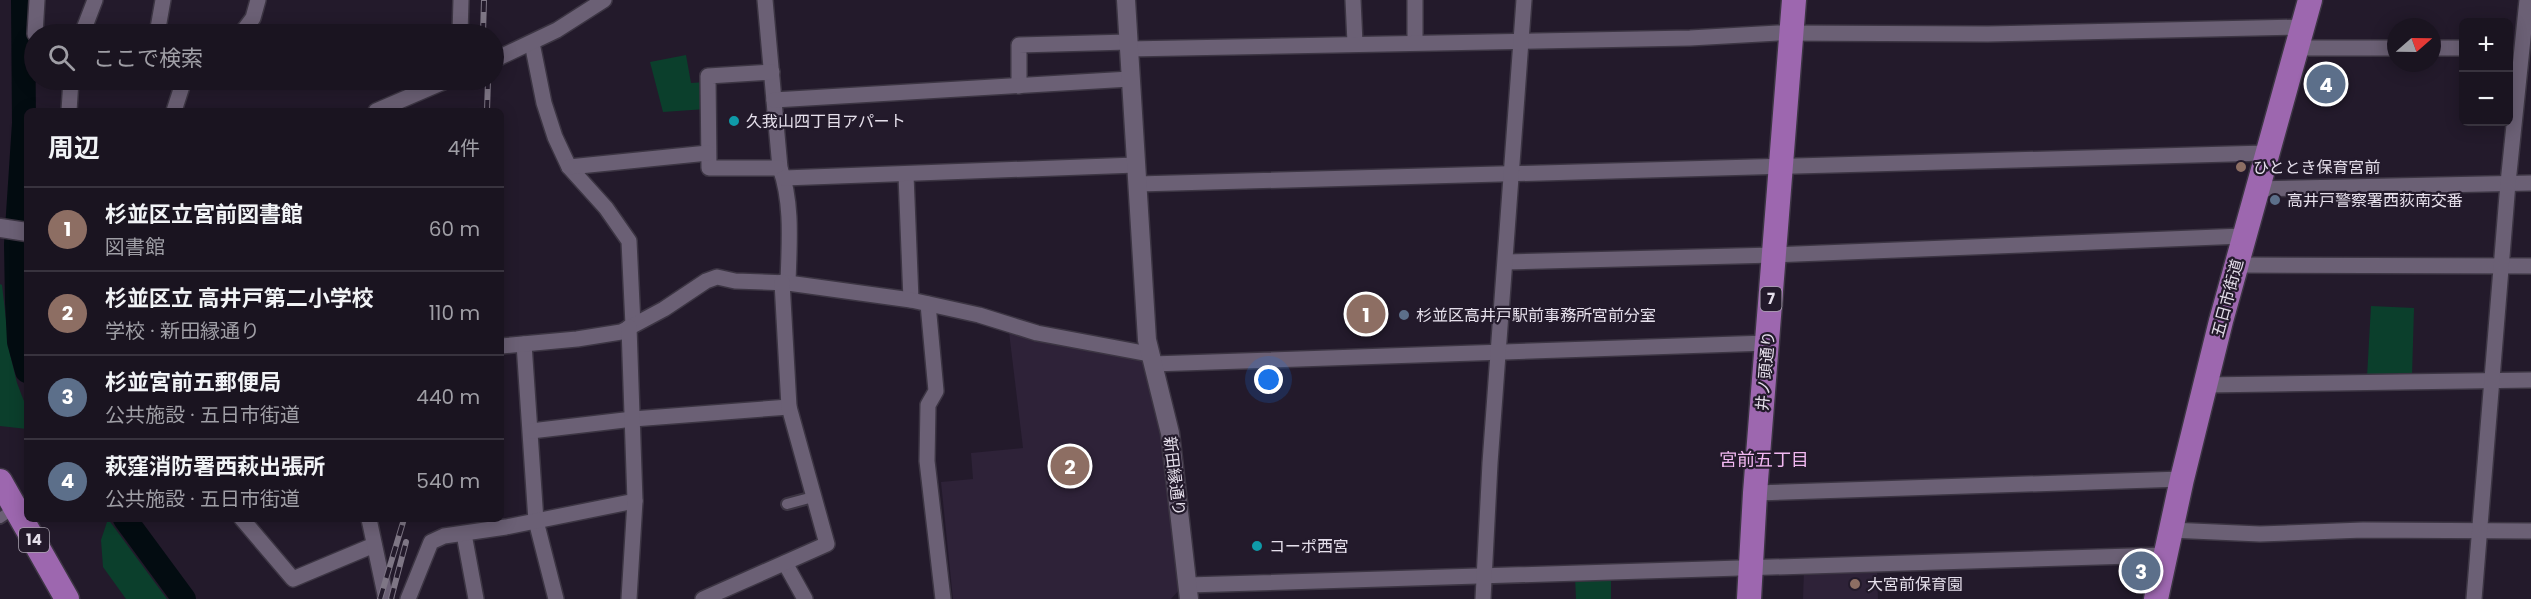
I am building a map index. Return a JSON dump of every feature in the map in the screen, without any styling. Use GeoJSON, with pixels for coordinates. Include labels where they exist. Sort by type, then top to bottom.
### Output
{"type":"FeatureCollection","features":[{"type":"Feature","properties":{"kind":"main road","name":"井ノ頭通り"},"geometry":{"type":"LineString","coordinates":[[1749,599],[1755,493],[1794,0]]}},
{"type":"Feature","properties":{"kind":"main road","name":"五日市街道"},"geometry":{"type":"LineString","coordinates":[[2156,599],[2182,479],[2243,236],[2310,0]]}},
{"type":"Feature","properties":{"kind":"main road","name":"14"},"geometry":{"type":"LineString","coordinates":[[0,482],[8,513],[67,599]]}},
{"type":"Feature","properties":{"kind":"street"},"geometry":{"type":"LineString","coordinates":[[36,24],[37,0]]}},
{"type":"Feature","properties":{"kind":"street"},"geometry":{"type":"LineString","coordinates":[[86,24],[95,0]]}},
{"type":"Feature","properties":{"kind":"street"},"geometry":{"type":"LineString","coordinates":[[159,24],[163,0]]}},
{"type":"Feature","properties":{"kind":"street"},"geometry":{"type":"LineString","coordinates":[[248,24],[253,18],[258,0]]}},
{"type":"Feature","properties":{"kind":"street"},"geometry":{"type":"LineString","coordinates":[[460,24],[461,0]]}},
{"type":"Feature","properties":{"kind":"street"},"geometry":{"type":"LineString","coordinates":[[504,56],[532,43],[604,0]]}},
{"type":"Feature","properties":{"kind":"street"},"geometry":{"type":"LineString","coordinates":[[703,599],[827,544],[789,407],[785,282],[789,219],[774,100],[765,0]]}},
{"type":"Feature","properties":{"kind":"street","name":"新田縁通り"},"geometry":{"type":"LineString","coordinates":[[1126,0],[1151,359],[1170,434],[1188,592]]}},
{"type":"Feature","properties":{"kind":"street"},"geometry":{"type":"LineString","coordinates":[[1353,0],[1355,43]]}},
{"type":"Feature","properties":{"kind":"street"},"geometry":{"type":"LineString","coordinates":[[1415,0],[1415,42]]}},
{"type":"Feature","properties":{"kind":"street"},"geometry":{"type":"LineString","coordinates":[[1483,599],[1490,463],[1513,175],[1524,0]]}},
{"type":"Feature","properties":{"kind":"street"},"geometry":{"type":"LineString","coordinates":[[2474,599],[2508,183],[2527,0]]}},
{"type":"Feature","properties":{"kind":"street"},"geometry":{"type":"LineString","coordinates":[[1019,86],[1019,45],[1521,41],[1792,34],[1988,34],[2300,37],[2387,47]]}},
{"type":"Feature","properties":{"kind":"street"},"geometry":{"type":"LineString","coordinates":[[532,43],[544,104],[555,137],[569,167],[606,208],[629,241],[635,501],[629,599]]}},
{"type":"Feature","properties":{"kind":"street"},"geometry":{"type":"LineString","coordinates":[[2441,48],[2459,48]]}},
{"type":"Feature","properties":{"kind":"street"},"geometry":{"type":"LineString","coordinates":[[772,72],[708,76],[709,168],[782,173],[906,175],[1136,165]]}},
{"type":"Feature","properties":{"kind":"street"},"geometry":{"type":"LineString","coordinates":[[774,100],[1130,79]]}},
{"type":"Feature","properties":{"kind":"street"},"geometry":{"type":"LineString","coordinates":[[69,108],[70,90]]}},
{"type":"Feature","properties":{"kind":"street"},"geometry":{"type":"LineString","coordinates":[[175,108],[181,90]]}},
{"type":"Feature","properties":{"kind":"street"},"geometry":{"type":"LineString","coordinates":[[383,108],[425,90]]}},
{"type":"Feature","properties":{"kind":"street"},"geometry":{"type":"LineString","coordinates":[[569,167],[708,153]]}},
{"type":"Feature","properties":{"kind":"street"},"geometry":{"type":"LineString","coordinates":[[1138,184],[2266,153]]}},
{"type":"Feature","properties":{"kind":"street"},"geometry":{"type":"LineString","coordinates":[[906,175],[911,300]]}},
{"type":"Feature","properties":{"kind":"street"},"geometry":{"type":"LineString","coordinates":[[2256,189],[2531,183]]}},
{"type":"Feature","properties":{"kind":"street"},"geometry":{"type":"LineString","coordinates":[[1506,262],[1774,255],[2243,236]]}},
{"type":"Feature","properties":{"kind":"street"},"geometry":{"type":"LineString","coordinates":[[2236,265],[2531,266]]}},
{"type":"Feature","properties":{"kind":"street"},"geometry":{"type":"LineString","coordinates":[[504,346],[621,332],[711,278],[785,282],[911,300],[979,315],[1037,333],[1151,359],[1767,343]]}},
{"type":"Feature","properties":{"kind":"street"},"geometry":{"type":"LineString","coordinates":[[928,304],[936,391],[928,405],[927,461],[943,599]]}},
{"type":"Feature","properties":{"kind":"street"},"geometry":{"type":"LineString","coordinates":[[524,344],[536,521],[556,599]]}},
{"type":"Feature","properties":{"kind":"street"},"geometry":{"type":"LineString","coordinates":[[2205,385],[2531,380]]}},
{"type":"Feature","properties":{"kind":"street"},"geometry":{"type":"LineString","coordinates":[[531,431],[633,419],[789,407]]}},
{"type":"Feature","properties":{"kind":"street"},"geometry":{"type":"LineString","coordinates":[[1755,493],[2182,479]]}},
{"type":"Feature","properties":{"kind":"street"},"geometry":{"type":"LineString","coordinates":[[787,504],[813,497]]}},
{"type":"Feature","properties":{"kind":"street"},"geometry":{"type":"LineString","coordinates":[[408,599],[431,542],[444,536],[536,521],[635,501]]}},
{"type":"Feature","properties":{"kind":"street"},"geometry":{"type":"LineString","coordinates":[[245,522],[293,579],[374,545]]}},
{"type":"Feature","properties":{"kind":"street"},"geometry":{"type":"LineString","coordinates":[[370,522],[386,599]]}},
{"type":"Feature","properties":{"kind":"street"},"geometry":{"type":"LineString","coordinates":[[2170,530],[2260,534],[2364,530],[2531,531]]}},
{"type":"Feature","properties":{"kind":"street"},"geometry":{"type":"LineString","coordinates":[[464,534],[476,599]]}},
{"type":"Feature","properties":{"kind":"street"},"geometry":{"type":"LineString","coordinates":[[1188,592],[1484,577],[2165,555]]}},
{"type":"Feature","properties":{"kind":"street"},"geometry":{"type":"LineString","coordinates":[[785,563],[805,599]]}},
{"type":"Feature","properties":{"kind":"shaded area"},"geometry":{"type":"Polygon","coordinates":[[[1009,332],[1144,360],[1162,431],[1180,589],[1171,599],[953,599],[941,482],[973,479],[971,453],[1023,448],[1009,332]]]}},
{"type":"Feature","properties":{"kind":"shaded area"},"geometry":{"type":"Polygon","coordinates":[[[1804,569],[1877,569],[1878,599],[1803,599],[1804,569]]]}},
{"type":"Feature","properties":{"kind":"green space"},"geometry":{"type":"Polygon","coordinates":[[[686,55],[691,83],[706,82],[706,109],[663,112],[650,62],[686,55]]]}},
{"type":"Feature","properties":{"kind":"green space"},"geometry":{"type":"Polygon","coordinates":[[[0,284],[2,285],[10,354],[24,401],[24,429],[0,426],[0,284]]]}},
{"type":"Feature","properties":{"kind":"green space"},"geometry":{"type":"Polygon","coordinates":[[[2371,306],[2414,308],[2412,376],[2367,377],[2371,306]]]}},
{"type":"Feature","properties":{"kind":"green space"},"geometry":{"type":"Polygon","coordinates":[[[107,522],[110,522],[167,599],[126,599],[103,567],[101,540],[107,522]]]}},
{"type":"Feature","properties":{"kind":"green space"},"geometry":{"type":"Polygon","coordinates":[[[1611,575],[1611,599],[1576,599],[1575,577],[1611,575]]]}},
{"type":"Feature","properties":{"kind":"waterway"},"geometry":{"type":"LineString","coordinates":[[23,0],[24,123]]}},
{"type":"Feature","properties":{"kind":"waterway"},"geometry":{"type":"LineString","coordinates":[[24,123],[16,244],[19,342],[24,360]]}},
{"type":"Feature","properties":{"kind":"waterway"},"geometry":{"type":"LineString","coordinates":[[127,522],[184,599]]}},
{"type":"Feature","properties":{"kind":"railway"},"geometry":{"type":"LineString","coordinates":[[483,24],[484,0]]}},
{"type":"Feature","properties":{"kind":"railway"},"geometry":{"type":"LineString","coordinates":[[487,108],[488,90]]}},
{"type":"Feature","properties":{"kind":"railway"},"geometry":{"type":"LineString","coordinates":[[380,599],[403,522]]}},
{"type":"Feature","properties":{"kind":"railway"},"geometry":{"type":"LineString","coordinates":[[391,599],[406,542]]}},
{"type":"Feature","properties":{"kind":"place","name":"萩窪消防署西萩出張所"},"geometry":{"type":"Point","coordinates":[2326,84]}},
{"type":"Feature","properties":{"kind":"place","name":"久我山四丁目アパート"},"geometry":{"type":"Point","coordinates":[734,121]}},
{"type":"Feature","properties":{"kind":"place","name":"ひととき保育宮前"},"geometry":{"type":"Point","coordinates":[2241,167]}},
{"type":"Feature","properties":{"kind":"place","name":"高井戸警察署西荻南交番"},"geometry":{"type":"Point","coordinates":[2275,200]}},
{"type":"Feature","properties":{"kind":"place","name":"杉並区立宮前図書館"},"geometry":{"type":"Point","coordinates":[1366,314]}},
{"type":"Feature","properties":{"kind":"place","name":"杉並区高井戸駅前事務所宮前分室"},"geometry":{"type":"Point","coordinates":[1404,315]}},
{"type":"Feature","properties":{"kind":"place","name":"杉並区立 高井戸第二小学校"},"geometry":{"type":"Point","coordinates":[1070,466]}},
{"type":"Feature","properties":{"kind":"place","name":"コーポ西宮"},"geometry":{"type":"Point","coordinates":[1257,546]}},
{"type":"Feature","properties":{"kind":"place","name":"杉並宮前五郵便局"},"geometry":{"type":"Point","coordinates":[2141,571]}},
{"type":"Feature","properties":{"kind":"place","name":"大宮前保育園"},"geometry":{"type":"Point","coordinates":[1855,584]}},
{"type":"Feature","properties":{"kind":"district","name":"宮前五丁目"},"geometry":{"type":"Point","coordinates":[1764,460]}}]}
